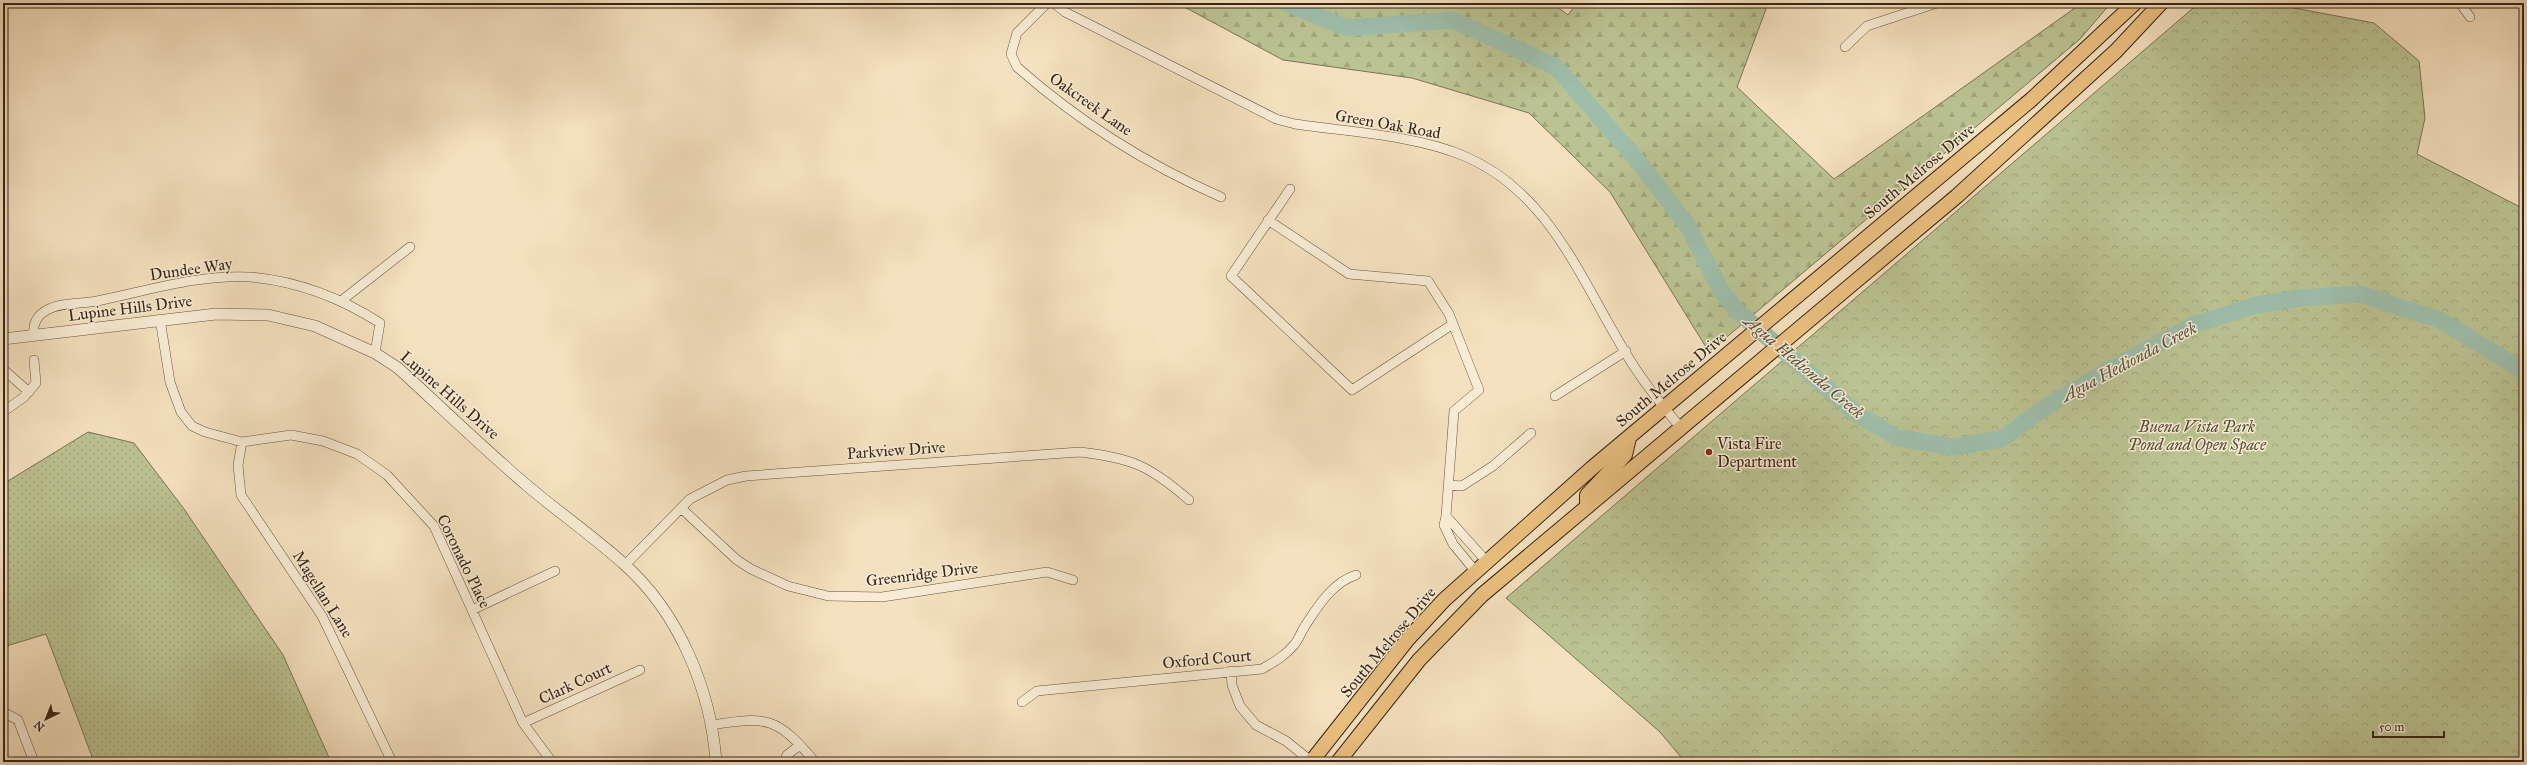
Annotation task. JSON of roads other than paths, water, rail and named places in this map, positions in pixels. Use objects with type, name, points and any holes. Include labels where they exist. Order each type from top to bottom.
[{"type":"main road","name":"South Melrose Drive","points":[[1312,762],[1408,640],[1444,600],[1704,373],[1803,292],[2032,99],[2135,3]]},
{"type":"main road","points":[[1338,762],[1419,660],[1450,625],[1482,595],[1963,190],[2116,51],[2161,3]]},
{"type":"main road","points":[[1587,507],[1587,495],[1590,489],[1625,455],[1629,438]]},
{"type":"street","name":"Oakcreek Lane","points":[[1047,3],[1017,33],[1011,54],[1017,67],[1092,126],[1145,160],[1221,197]]},
{"type":"street","name":"Green Oak Road","points":[[1054,3],[1065,12],[1276,119],[1295,124],[1432,144],[1481,164],[1508,182],[1540,211],[1561,240],[1634,367],[1664,408],[1681,428]]},
{"type":"street","points":[[1845,47],[1867,26],[1936,3]]},
{"type":"street","points":[[2460,3],[2470,17]]},
{"type":"street","points":[[1290,189],[1231,276],[1352,390],[1453,324]]},
{"type":"street","points":[[1268,220],[1349,274],[1428,281],[1453,324],[1479,390],[1454,411],[1449,485],[1444,525],[1447,534],[1476,572]]},
{"type":"street","points":[[341,301],[410,247]]},
{"type":"street","name":"Dundee Way","points":[[34,335],[33,328],[38,318],[51,308],[222,278],[250,278],[300,285],[341,301],[380,323],[375,353]]},
{"type":"street","name":"Lupine Hills Drive","points":[[3,338],[160,319],[216,314],[268,315],[315,326],[375,353],[398,368],[530,488],[625,565],[649,591],[678,632],[702,691],[711,725],[716,762]]},
{"type":"street","name":"Coronado Place","points":[[160,319],[170,382],[181,412],[192,426],[242,442],[291,435],[323,440],[357,454],[387,475],[434,526],[523,723],[552,762]]},
{"type":"street","points":[[1555,396],[1626,351]]},
{"type":"street","points":[[3,412],[29,392],[36,382],[34,360]]},
{"type":"street","points":[[3,369],[29,392]]},
{"type":"street","points":[[1449,485],[1462,486],[1493,466],[1530,433]]},
{"type":"street","name":"Magellan Lane","points":[[242,442],[238,465],[241,495],[322,616],[392,762]]},
{"type":"street","name":"Parkview Drive","points":[[625,565],[690,499],[708,487],[727,480],[746,476],[1080,452],[1112,456],[1139,465],[1163,477],[1189,500]]},
{"type":"street","name":"Greenridge Drive","points":[[681,508],[737,560],[751,569],[788,586],[828,596],[882,597],[1047,572],[1074,580]]},
{"type":"street","points":[[1446,516],[1487,562]]},
{"type":"street","points":[[472,610],[555,571]]},
{"type":"street","name":"Oxford Court","points":[[1022,702],[1037,691],[1262,669],[1284,656],[1296,643],[1304,627],[1333,589],[1344,579],[1356,575]]},
{"type":"street","name":"Clark Court","points":[[523,723],[640,670]]},
{"type":"street","points":[[1231,671],[1232,685],[1240,706],[1252,721],[1256,725],[1286,741],[1312,762]]},
{"type":"street","points":[[3,712],[18,720],[34,762]]},
{"type":"street","points":[[711,725],[751,719],[774,723],[800,745],[815,762]]},
{"type":"street","points":[[784,762],[787,755],[800,745]]},
{"type":"waterway","name":"Agua Hedionda Creek","points":[[1286,3],[1347,28],[1453,20],[1556,67],[1642,166],[1689,228],[1720,289],[1736,310],[1857,414],[1898,438],[1953,447],[2002,439],[2047,406],[2125,361],[2196,324],[2256,305],[2299,298],[2360,294],[2440,320],[2524,371]]},
{"type":"place","name":"Vista Fire Department","points":[[1709,452]]},
{"type":"park label","name":"Buena Vista Park Pond and Open Space","points":[[2197,435]]}]
